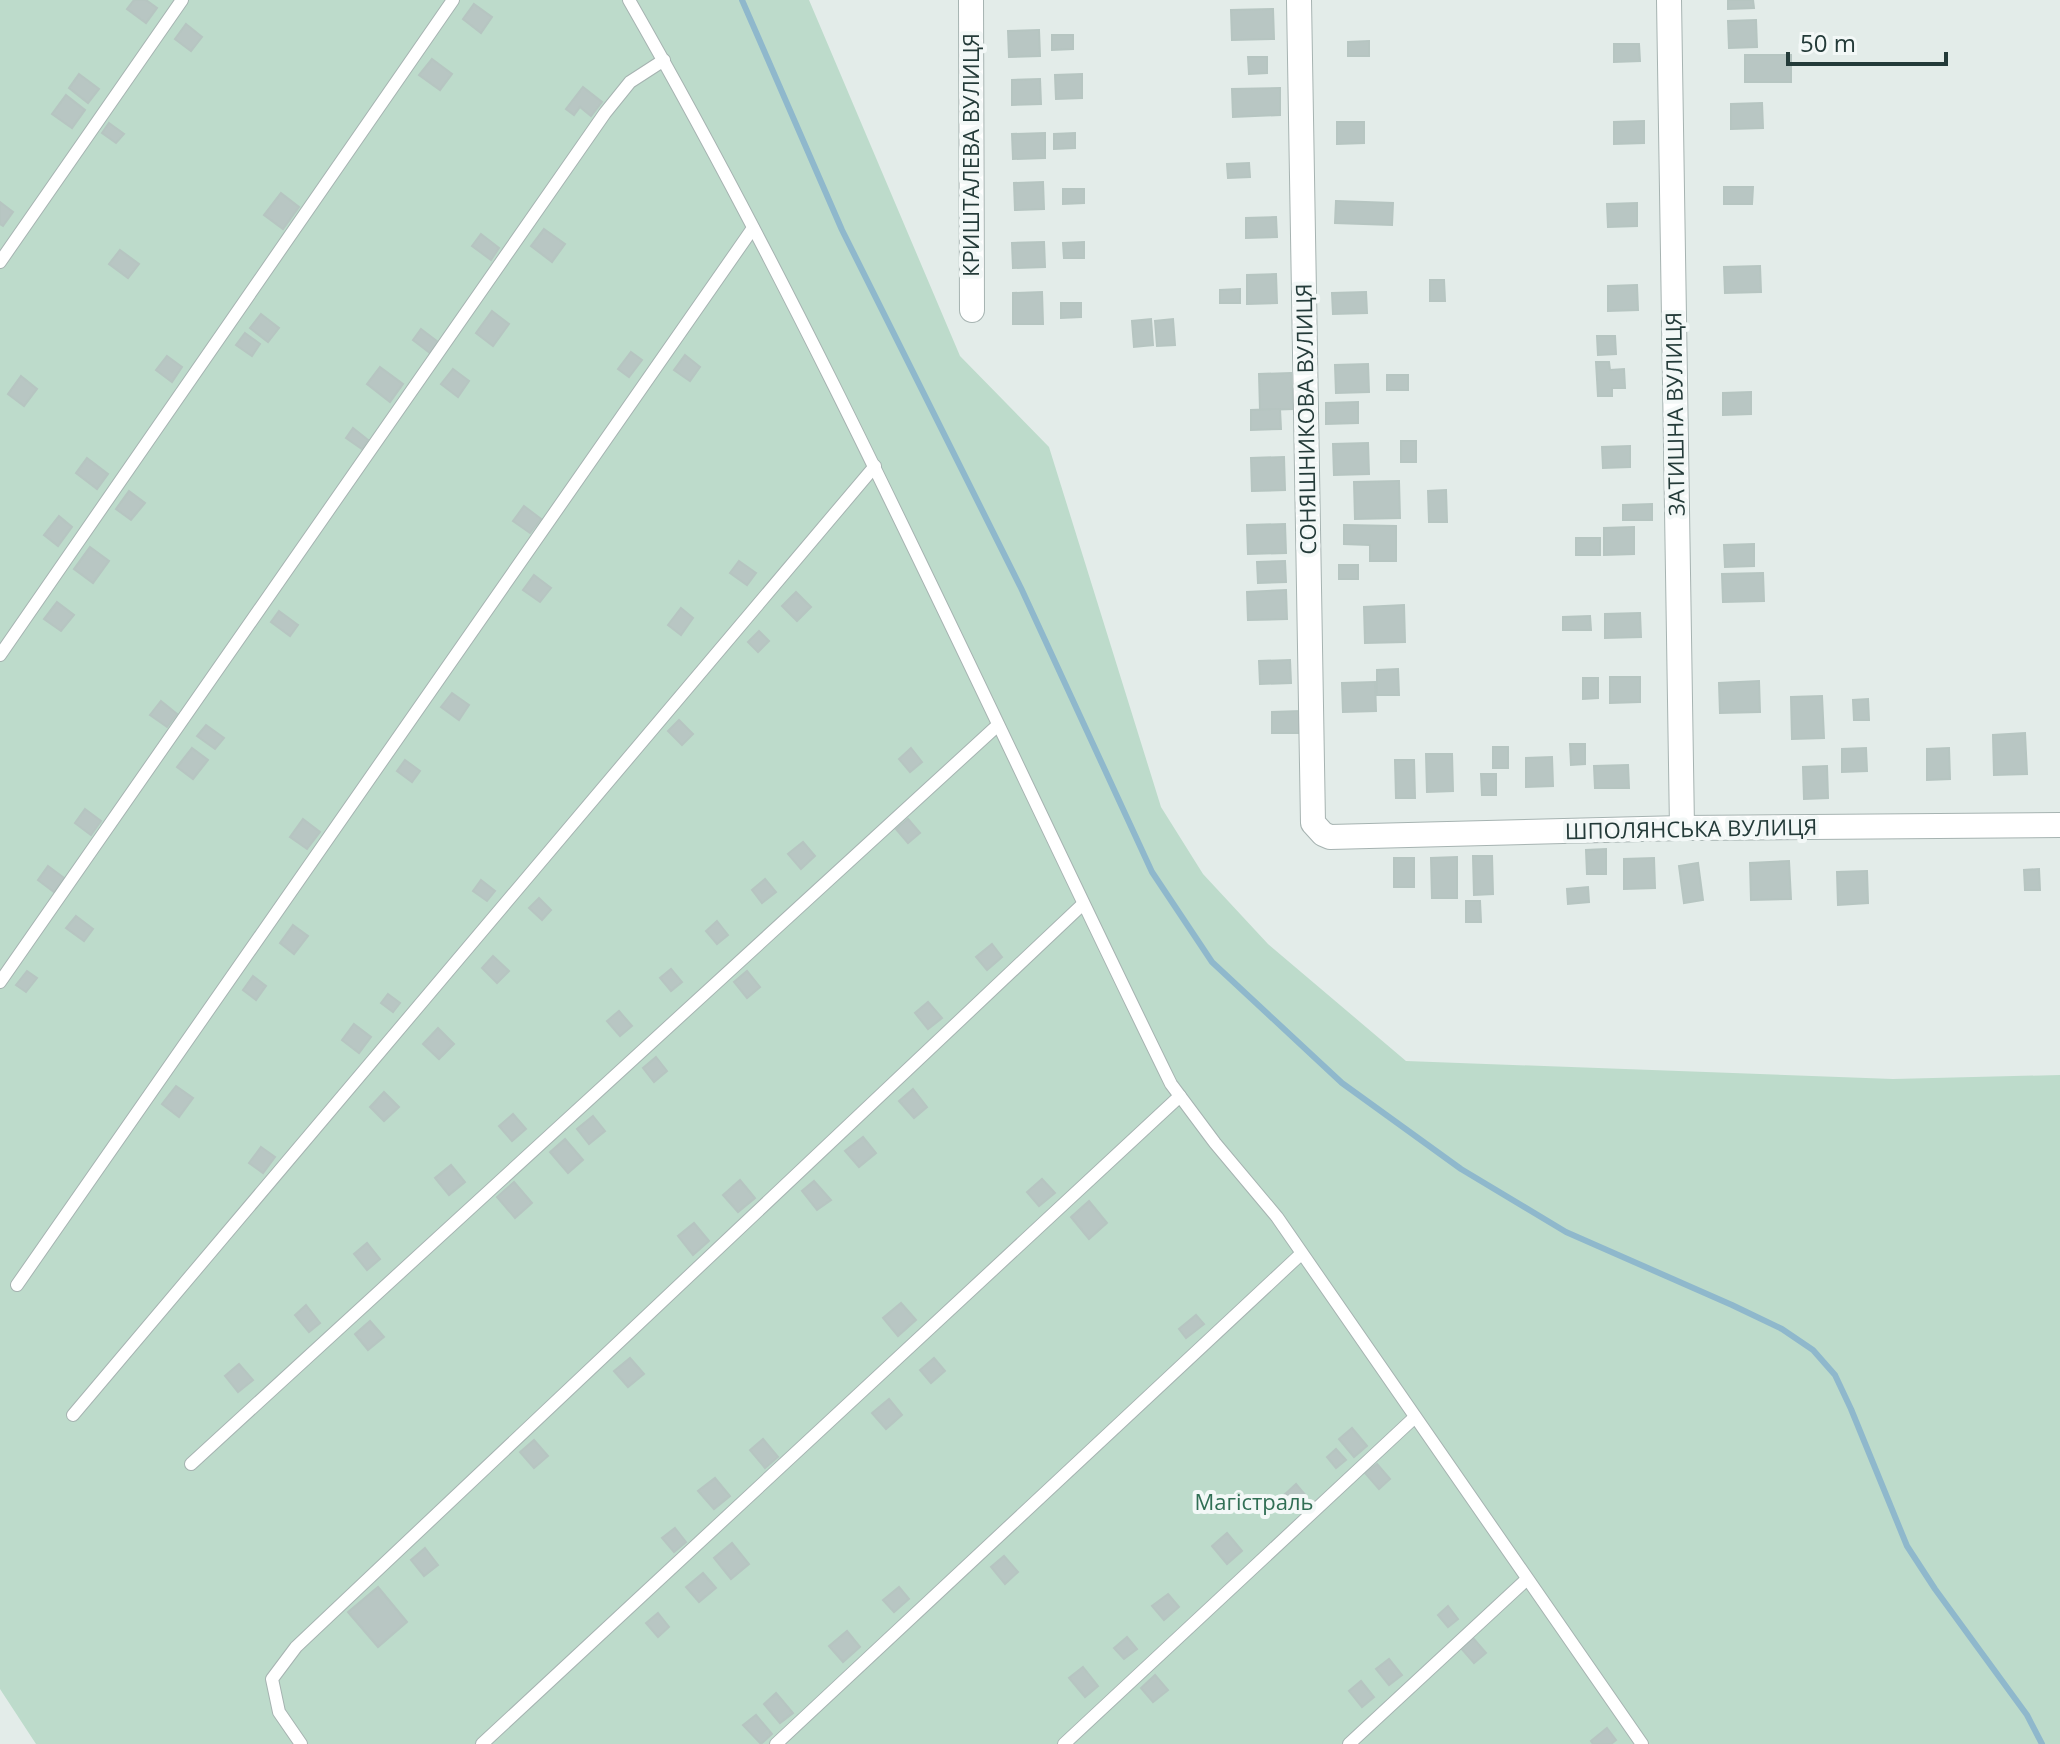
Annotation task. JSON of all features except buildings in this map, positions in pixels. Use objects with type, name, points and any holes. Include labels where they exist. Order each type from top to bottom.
[{"type":"street","name":"КРИШТАЛЕВА ВУЛИЦЯ","points":[[971,0],[972,310]]},
{"type":"street","name":"СОНЯШНИКОВА ВУЛИЦЯ","points":[[1299,0],[1313,823],[1323,834]]},
{"type":"street","name":"ЗАТИШНА ВУЛИЦЯ","points":[[1669,0],[1682,828]]},
{"type":"street","name":"ШПОЛЯНСЬКА ВУЛИЦЯ","points":[[1323,834],[1330,837],[1682,828],[2060,825]]},
{"type":"lane","points":[[0,262],[182,0]]},
{"type":"lane","points":[[0,655],[453,0]]},
{"type":"lane","points":[[629,0],[753,228],[875,466],[1171,1084],[1277,1217],[1640,1743]]},
{"type":"lane","points":[[0,982],[605,113],[630,82],[664,60]]},
{"type":"lane","points":[[17,1285],[753,228]]},
{"type":"lane","points":[[73,1415],[875,466]]},
{"type":"lane","points":[[191,1464],[998,725]]},
{"type":"lane","points":[[301,1744],[279,1712],[272,1679],[296,1647],[1083,904]]},
{"type":"lane","points":[[482,1744],[1180,1096]]},
{"type":"lane","points":[[776,1744],[1301,1254]]},
{"type":"lane","points":[[1064,1744],[1415,1417]]},
{"type":"lane","points":[[1349,1744],[1526,1580]]},
{"type":"green space","name":"Магістраль","points":[[0,0],[809,0],[960,356],[1049,447],[1161,807],[1203,874],[1268,944],[1406,1061],[1893,1079],[2060,1075],[2060,1744],[36,1744],[0,1689]]},
{"type":"waterway","points":[[742,0],[842,230],[1021,588],[1152,872],[1212,962],[1342,1083],[1461,1169],[1566,1232],[1732,1305],[1782,1329],[1813,1350],[1835,1375],[1907,1546],[2027,1715],[2042,1744]]}]
